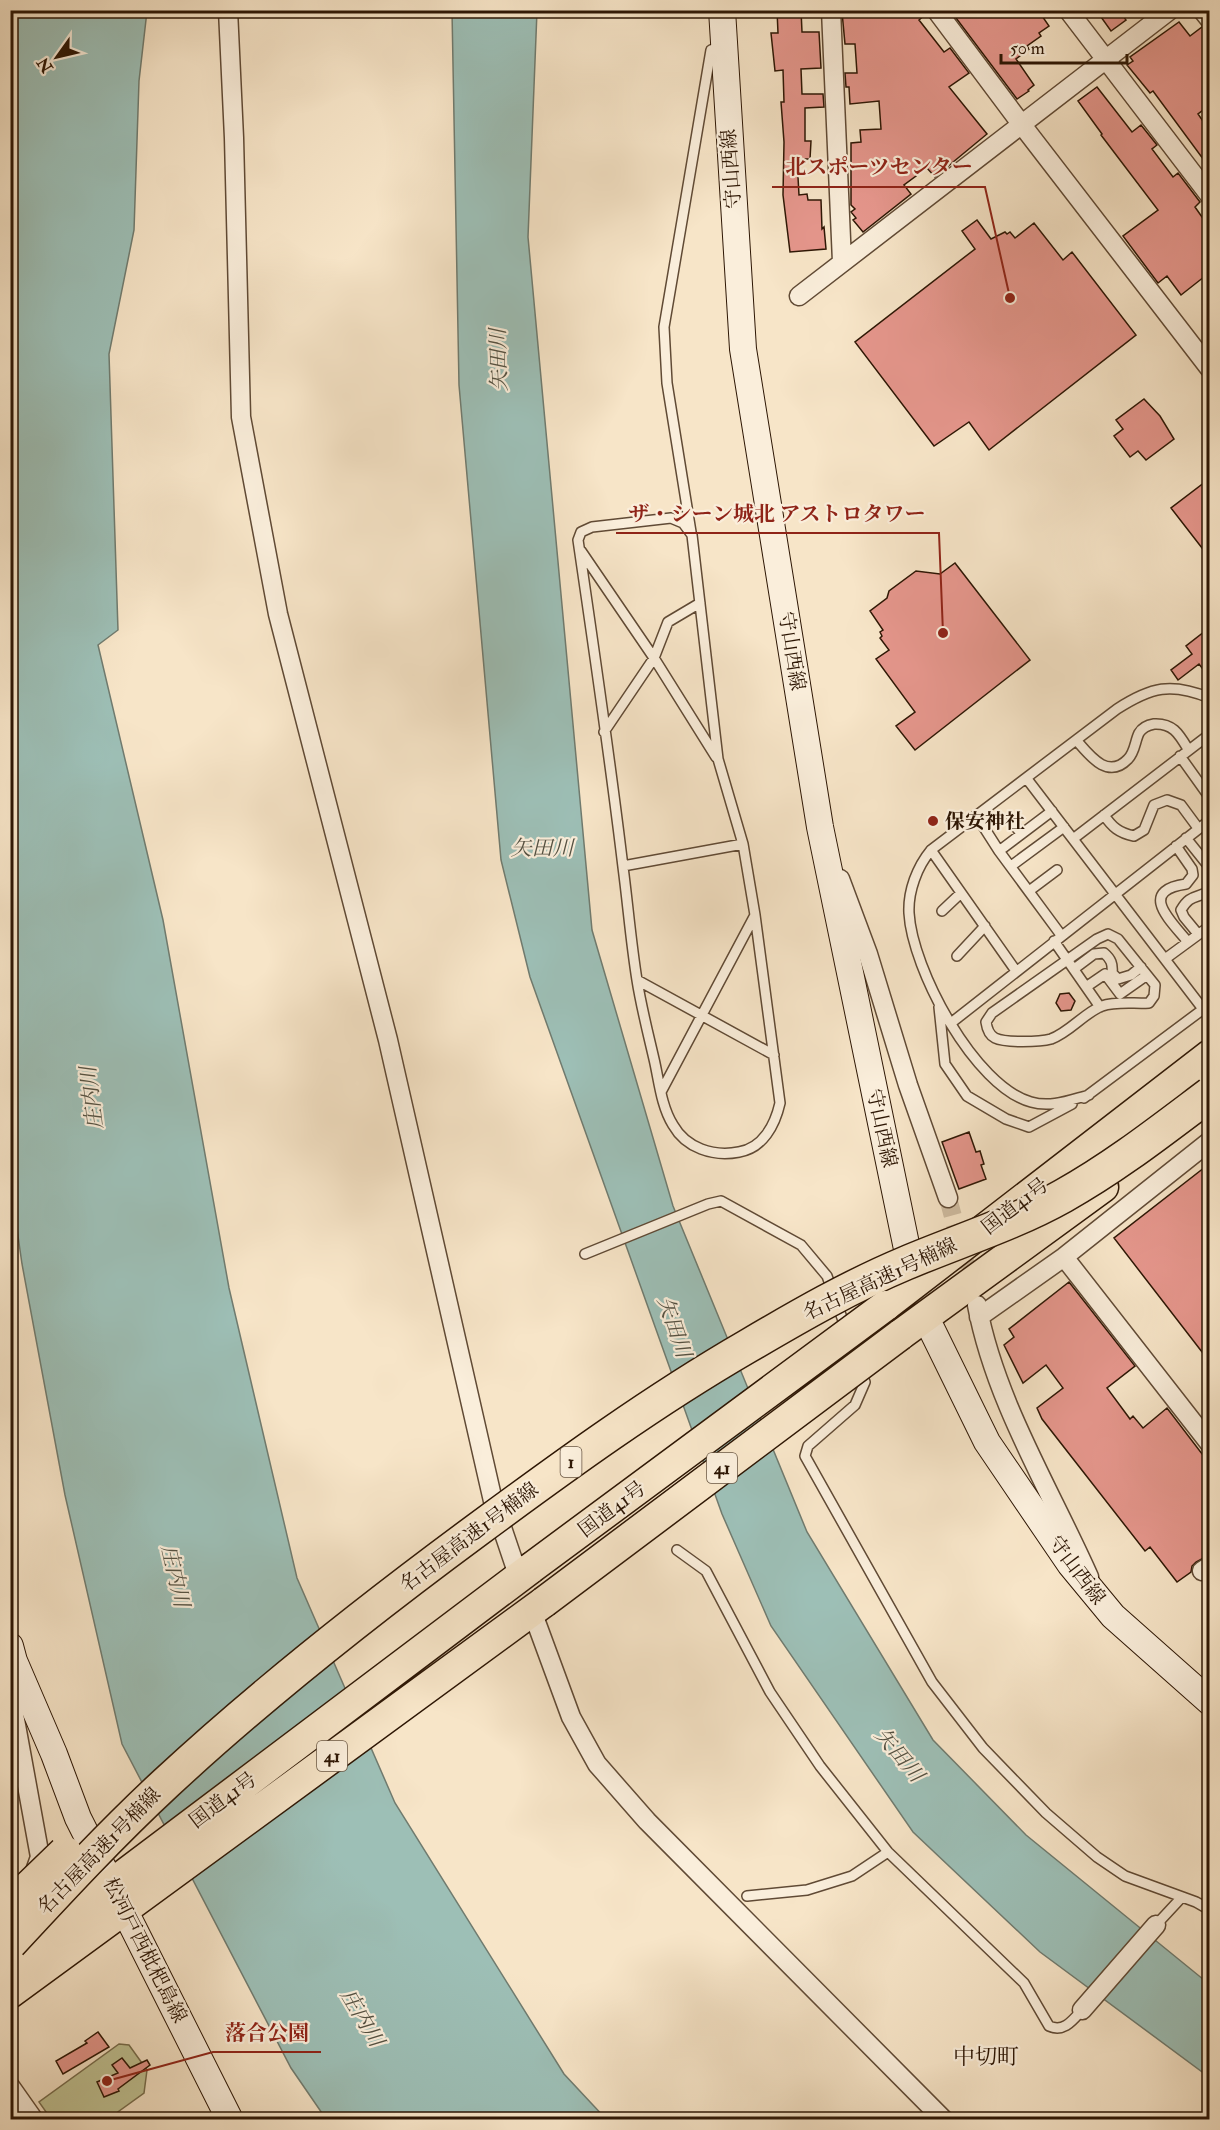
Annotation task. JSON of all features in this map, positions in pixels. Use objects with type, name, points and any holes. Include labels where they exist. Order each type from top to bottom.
[{"type":"highway","name":"国道41号","points":[[10,1993],[128,1888],[518,1578],[885,1306],[1209,1055]]},
{"type":"highway","name":"名古屋高速1号楠線","points":[[10,1906],[153,1768],[220,1707],[421,1546],[521,1473],[677,1370],[808,1298],[900,1255],[1008,1212],[1057,1189],[1105,1160],[1209,1084]]},
{"type":"highway","name":"名古屋高速1号楠線","points":[[10,1943],[85,1861],[232,1724],[332,1641],[534,1488],[632,1419],[746,1347],[813,1309],[903,1264],[1012,1221],[1061,1198],[1110,1168],[1209,1094]]},
{"type":"highway","name":"国道41号","points":[[10,1957],[128,1888],[532,1611],[900,1335],[1209,1109]]},
{"type":"main road","name":"守山西線","points":[[722,10],[743,349],[820,827],[914,1284]]},
{"type":"main road","name":"守山西線","points":[[924,1318],[987,1442],[1070,1564],[1113,1616],[1209,1702]]},
{"type":"main road","name":"松河戸西枇杷島線","points":[[11,1661],[54,1754],[78,1818],[128,1888],[230,2120]]},
{"type":"street","points":[[228,10],[243,429],[278,614],[388,1040],[494,1501],[518,1578]]},
{"type":"street","points":[[831,10],[842,262]]},
{"type":"street","points":[[936,10],[1209,369]]},
{"type":"street","points":[[1068,10],[1209,196]]},
{"type":"street","points":[[799,296],[1170,10]]},
{"type":"street","points":[[1202,10],[1209,20]]},
{"type":"street","points":[[820,827],[868,954],[908,1085],[948,1197]]},
{"type":"street","points":[[1100,1600],[1002,1390],[978,1311],[1064,1257],[1209,1141]]},
{"type":"street","points":[[1064,1257],[1209,1444]]},
{"type":"street","points":[[532,1611],[571,1717],[597,1764],[647,1821],[944,2120]]},
{"type":"street","points":[[10,1692],[40,1857],[35,1871],[42,1904],[10,1929]]},
{"type":"street","points":[[1082,2010],[1156,1925]]},
{"type":"street","points":[[10,2086],[34,2120]]},
{"type":"lane","points":[[692,535],[683,523],[671,518],[592,526],[581,532],[578,540],[637,980],[661,1092],[672,1124],[682,1136],[704,1151],[717,1154],[746,1151],[767,1135],[776,1120],[780,1103],[755,915],[743,844],[718,759],[692,535],[668,383],[664,327],[711,50],[723,46]]},
{"type":"lane","points":[[579,547],[654,658],[718,759]]},
{"type":"lane","points":[[604,732],[654,658],[669,622],[700,603]]},
{"type":"lane","points":[[1089,1095],[1053,1105],[1031,1102],[1010,1092],[989,1075],[939,1005],[924,972],[909,913],[915,875],[921,862],[931,850],[1028,779],[1117,709],[1139,695],[1156,689],[1178,688],[1209,698]]},
{"type":"lane","points":[[1077,741],[1092,759],[1103,767],[1117,767],[1129,758],[1140,731],[1149,724],[1165,723],[1177,731],[1188,749]]},
{"type":"lane","points":[[1073,839],[1209,734]]},
{"type":"lane","points":[[1180,756],[1209,798]]},
{"type":"lane","points":[[939,1005],[945,1064],[967,1096],[1006,1119],[1029,1127],[1089,1095],[1206,1007],[1165,959],[1028,779]]},
{"type":"lane","points":[[1104,815],[1112,827],[1123,834],[1134,836],[1144,830],[1154,805],[1167,800],[1180,805],[1198,828]]},
{"type":"lane","points":[[999,850],[1052,811]]},
{"type":"lane","points":[[976,815],[1029,891],[1058,938],[1067,960],[1100,1007]]},
{"type":"lane","points":[[951,1023],[1209,820]]},
{"type":"lane","points":[[1012,821],[1021,834]]},
{"type":"lane","points":[[1011,866],[1064,827]]},
{"type":"lane","points":[[1186,838],[1209,868]]},
{"type":"lane","points":[[623,866],[743,844]]},
{"type":"lane","points":[[1176,846],[1192,868],[1193,875],[1186,884],[1174,886],[1164,892],[1160,898],[1160,907],[1188,942]]},
{"type":"lane","points":[[931,850],[1016,970]]},
{"type":"lane","points":[[1029,891],[1057,870]]},
{"type":"lane","points":[[1198,934],[1181,910],[1186,901],[1209,891]]},
{"type":"lane","points":[[942,911],[961,893]]},
{"type":"lane","points":[[661,1092],[755,915]]},
{"type":"lane","points":[[957,956],[985,926]]},
{"type":"lane","points":[[1165,959],[1209,926]]},
{"type":"lane","points":[[1108,934],[1118,939],[1144,971],[1155,985],[1154,996],[1149,1003],[1109,1004],[1100,1007],[1050,1039],[1011,1041],[994,1038],[988,1031],[986,1022],[992,1014],[1097,939],[1108,934]]},
{"type":"lane","points":[[1074,969],[1094,954],[1104,953],[1110,958],[1113,966],[1112,974],[1118,979],[1144,971]]},
{"type":"lane","points":[[1086,987],[1105,974],[1120,994],[1144,971]]},
{"type":"lane","points":[[637,980],[774,1055]]},
{"type":"lane","points":[[585,1254],[708,1204],[721,1201],[801,1245],[827,1276],[850,1340]]},
{"type":"lane","points":[[857,1361],[865,1382],[855,1405],[808,1446],[805,1455],[932,1682],[983,1748],[1046,1814],[1097,1857],[1125,1876],[1196,1902],[1209,1910]]},
{"type":"lane","points":[[677,1550],[706,1571],[770,1692],[820,1766],[888,1852],[931,1896],[1024,1983],[1049,2026],[1062,2028],[1082,2010]]},
{"type":"lane","points":[[747,1896],[807,1890],[852,1876],[888,1852]]},
{"type":"lane","points":[[1156,1925],[1182,1898]]},
{"type":"green space","points":[[119,2044],[129,2045],[147,2070],[144,2093],[108,2119],[51,2119],[39,2102]]},
{"type":"water","name":"庄内川","points":[[10,11],[147,11],[139,81],[134,230],[109,354],[118,630],[98,645],[163,920],[229,1288],[297,1578],[395,1803],[564,2074],[606,2119],[326,2119],[291,2068],[122,1744],[65,1495],[22,1264],[10,1180]]},
{"type":"water","name":"矢田川","points":[[452,11],[537,11],[528,237],[592,930],[673,1206],[807,1532],[933,1740],[1026,1835],[1209,1984],[1209,2077],[1040,1952],[913,1832],[771,1626],[722,1514],[530,977],[501,860],[459,385]]},
{"type":"building","points":[[777,10],[801,10],[802,32],[819,32],[821,68],[801,69],[802,94],[823,94],[824,107],[805,108],[805,141],[811,141],[810,159],[797,159],[799,195],[807,194],[808,200],[821,200],[822,229],[824,227],[826,249],[790,252],[783,195],[784,142],[781,102],[784,102],[783,70],[775,71],[771,33],[778,33]]},
{"type":"building","points":[[844,10],[925,10],[926,14],[919,20],[944,52],[950,48],[969,73],[949,87],[987,134],[935,177],[927,168],[904,185],[911,194],[863,232],[853,220],[856,218],[851,212],[855,209],[851,205],[851,143],[861,142],[860,130],[881,129],[879,101],[850,104],[845,73],[857,73],[855,44],[845,44],[842,12]]},
{"type":"building","points":[[950,10],[1038,10],[1049,26],[1039,33],[1041,36],[1027,46],[1029,49],[1016,59],[1034,85],[1029,91],[1017,99]]},
{"type":"building","points":[[1096,10],[1119,10],[1126,20],[1111,31]]},
{"type":"building","points":[[1179,22],[1190,36],[1202,27],[1209,33],[1209,97],[1203,102],[1207,107],[1198,114],[1209,130],[1209,167],[1153,91],[1150,93],[1127,65],[1133,61],[1130,57]]},
{"type":"building","points":[[1097,87],[1132,132],[1141,125],[1157,145],[1152,149],[1173,177],[1178,173],[1200,202],[1195,207],[1209,227],[1209,273],[1181,295],[1167,276],[1158,283],[1123,236],[1158,210],[1078,101]]},
{"type":"building","points":[[977,220],[991,239],[1005,232],[1007,234],[1010,232],[1015,238],[1034,223],[1063,260],[1072,252],[1136,335],[989,450],[969,422],[934,446],[855,342],[975,249],[962,231]]},
{"type":"building","points":[[1144,399],[1160,416],[1174,439],[1146,460],[1138,451],[1130,457],[1114,436],[1123,429],[1116,420]]},
{"type":"building","points":[[1209,479],[1209,557],[1171,508]]},
{"type":"building","points":[[955,563],[1030,660],[915,750],[896,726],[915,712],[876,659],[889,650],[880,638],[882,636],[880,632],[883,630],[870,611],[887,598],[889,591],[916,571],[940,574]]},
{"type":"building","points":[[1209,628],[1209,677],[1199,664],[1178,680],[1171,670],[1192,654],[1186,646]]},
{"type":"building","points":[[1069,993],[1075,1001],[1071,1010],[1061,1011],[1056,1003],[1060,994]]},
{"type":"building","points":[[969,1132],[976,1152],[980,1151],[984,1164],[981,1165],[986,1179],[959,1189],[942,1142]]},
{"type":"building","points":[[1209,1164],[1209,1361],[1114,1238]]},
{"type":"building","points":[[1069,1282],[1135,1366],[1107,1388],[1130,1419],[1133,1416],[1143,1428],[1167,1408],[1209,1463],[1209,1555],[1196,1562],[1191,1572],[1177,1582],[1150,1547],[1145,1551],[1042,1419],[1037,1408],[1063,1388],[1046,1365],[1023,1383],[1004,1345],[1014,1337],[1009,1329]]},
{"type":"building","points":[[98,2032],[109,2047],[63,2074],[56,2061],[87,2043],[85,2041]]},
{"type":"building","points":[[122,2058],[130,2068],[147,2060],[150,2065],[118,2089],[119,2091],[104,2097],[97,2082],[118,2073],[112,2065]]},
{"type":"tunnel","points":[[948,1198],[973,1291]]},
{"type":"place","name":"北スポーツセンター","points":[[1010,298]]},
{"type":"place","name":"ザ・シーン城北 アストロタワー","points":[[943,633]]},
{"type":"place","name":"保安神社","points":[[933,821]]},
{"type":"place","name":"落合公園","points":[[107,2081]]},
{"type":"district","name":"中切町","points":[[986,2057]]}]
